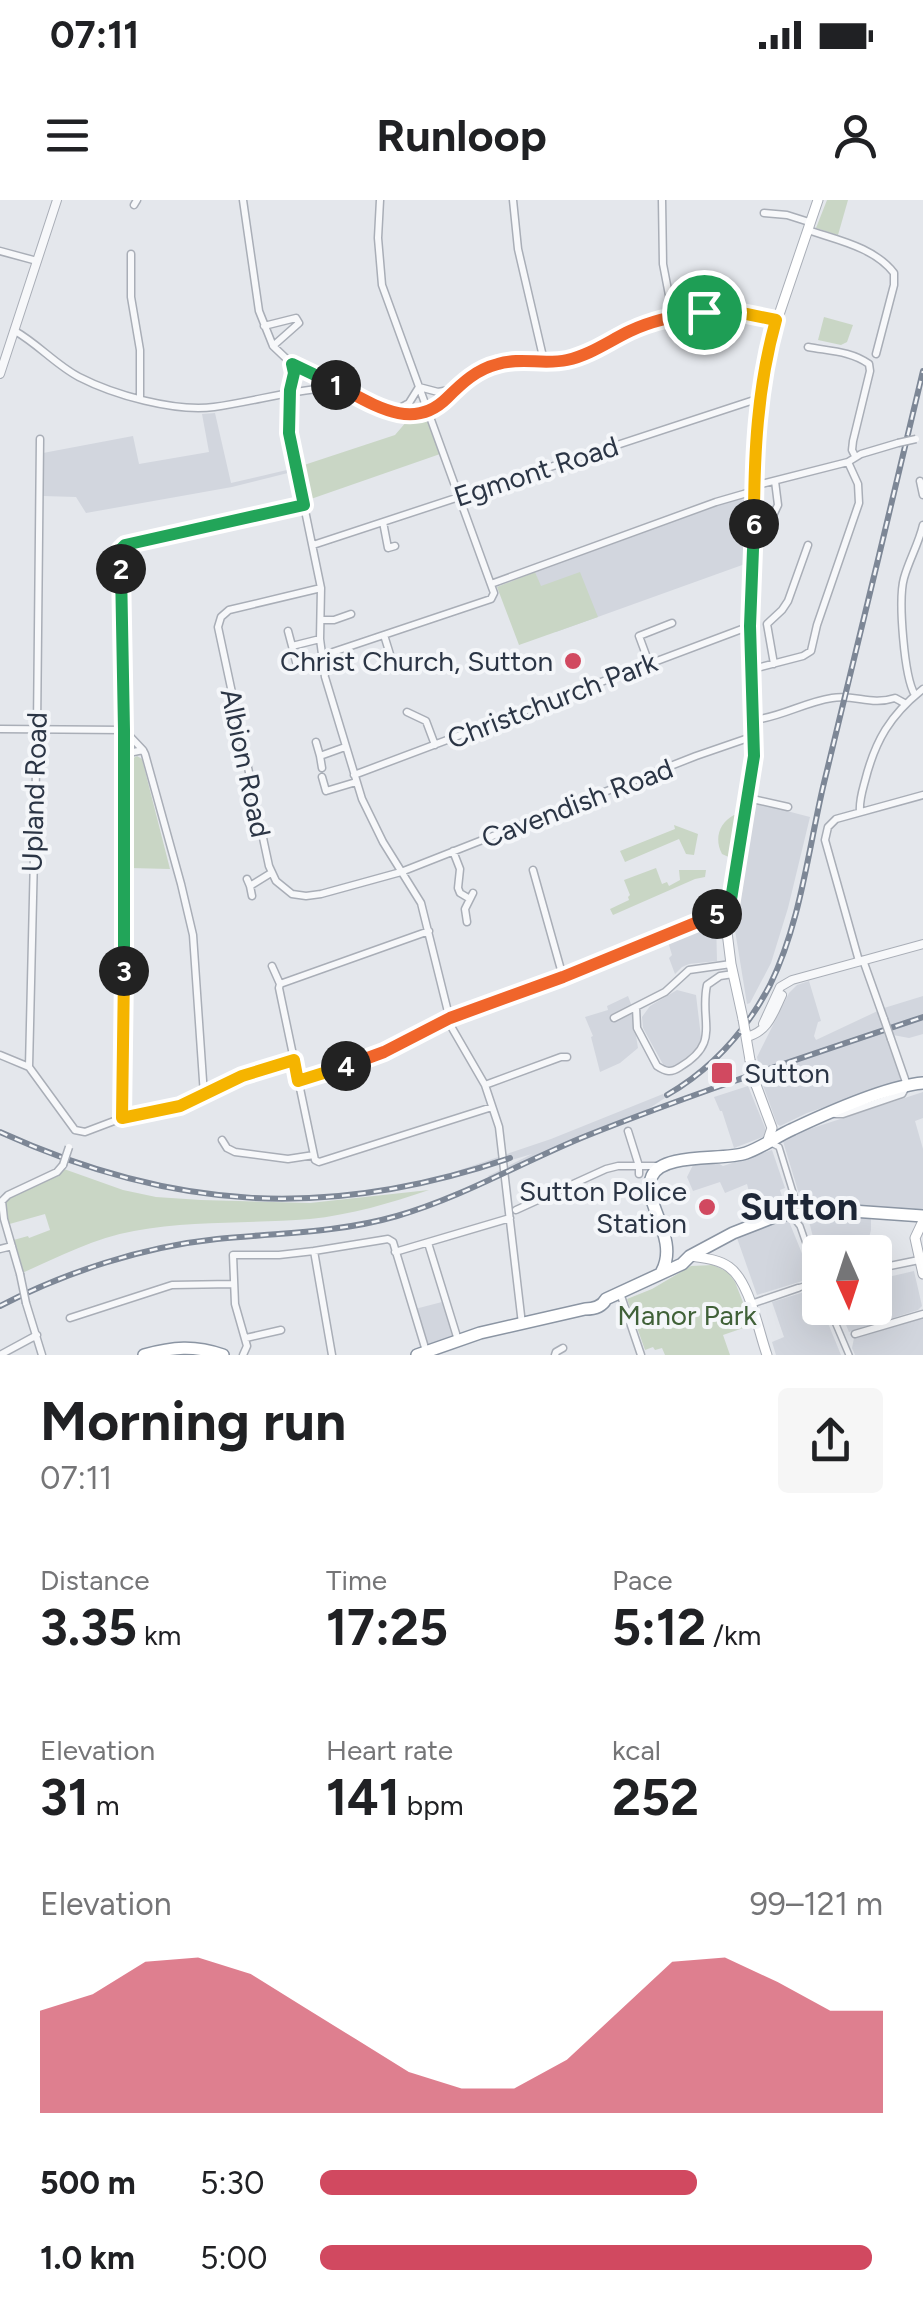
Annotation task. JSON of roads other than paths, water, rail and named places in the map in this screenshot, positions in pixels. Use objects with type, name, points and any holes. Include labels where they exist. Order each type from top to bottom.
[{"type":"highway","points":[[662,1272],[668,1250],[650,1186],[660,1166],[740,1155],[827,1115],[913,1087]]},
{"type":"highway","points":[[421,1353],[458,1340],[598,1307],[606,1299],[686,1262],[690,1256],[754,1224],[794,1213],[852,1210],[923,1219]]},
{"type":"highway","points":[[668,1250],[690,1256]]},
{"type":"highway","points":[[144,1355],[179,1347],[223,1355]]},
{"type":"main road","points":[[768,1143],[772,1128],[756,1085],[732,969],[729,912],[754,736],[750,626],[754,448],[760,398],[776,320],[818,200]]},
{"type":"main road","points":[[772,1128],[789,1130]]},
{"type":"main road","points":[[923,1219],[915,1238],[923,1274]]},
{"type":"main road","points":[[690,1256],[717,1261],[731,1268],[741,1280],[767,1355]]},
{"type":"street","points":[[0,374],[57,200]]},
{"type":"street","points":[[243,200],[257,298],[273,346],[292,364],[391,413],[428,412],[477,372],[498,364],[565,360],[672,316],[737,312],[776,320]]},
{"type":"street","points":[[321,656],[490,599],[494,593],[382,285],[380,200]]},
{"type":"street","points":[[513,200],[518,249],[544,362]]},
{"type":"street","points":[[662,200],[663,264],[672,316]]},
{"type":"street","points":[[764,213],[787,215],[879,259],[894,273],[876,354]]},
{"type":"street","points":[[0,251],[38,262]]},
{"type":"street","points":[[131,254],[140,398]]},
{"type":"street","points":[[264,326],[296,318],[299,323],[273,346]]},
{"type":"street","points":[[15,332],[30,339],[75,375],[104,388],[171,406],[214,406],[312,388],[339,387]]},
{"type":"street","points":[[808,347],[841,352],[870,364],[853,441],[852,450],[858,455]]},
{"type":"street","points":[[292,364],[289,433],[322,588],[321,656],[355,778],[374,826],[421,903],[450,1018],[492,1107],[502,1146],[522,1324]]},
{"type":"street","points":[[419,387],[438,392],[456,388]]},
{"type":"street","points":[[391,413],[409,404],[419,387]]},
{"type":"street","name":"Egmont Road","points":[[313,545],[760,398]]},
{"type":"street","points":[[491,584],[754,488],[919,438]]},
{"type":"street","name":"Upland Road","points":[[28,1067],[40,439]]},
{"type":"street","points":[[753,670],[811,651],[860,503],[858,484],[848,462]]},
{"type":"street","points":[[920,480],[923,495]]},
{"type":"street","points":[[771,527],[768,524],[778,505],[775,481]]},
{"type":"street","points":[[122,1118],[124,730],[120,550],[125,545],[304,505]]},
{"type":"street","points":[[382,522],[391,550]]},
{"type":"street","points":[[915,695],[907,666],[902,592],[923,525]]},
{"type":"street","points":[[774,664],[767,624],[786,604],[808,545]]},
{"type":"street","name":"Albion Road","points":[[322,588],[230,610],[221,617],[218,627],[271,874],[282,888],[306,896],[400,872]]},
{"type":"street","points":[[321,620],[351,614]]},
{"type":"street","points":[[649,663],[636,633],[672,623]]},
{"type":"street","name":"Christchurch Park","points":[[320,756],[327,794],[355,778],[435,745],[750,626]]},
{"type":"street","points":[[288,631],[296,662]]},
{"type":"street","points":[[384,635],[394,664]]},
{"type":"street","points":[[292,646],[320,640]]},
{"type":"street","points":[[384,667],[405,660]]},
{"type":"street","points":[[860,812],[876,743],[923,689]]},
{"type":"street","points":[[754,720],[840,697],[879,703],[894,698],[906,704]]},
{"type":"street","points":[[407,712],[426,721],[435,745]]},
{"type":"street","points":[[0,729],[124,730],[143,750],[193,935],[204,1094]]},
{"type":"street","name":"Cavendish Road","points":[[400,872],[754,736]]},
{"type":"street","points":[[316,742],[320,756],[346,748]]},
{"type":"street","points":[[124,754],[143,750]]},
{"type":"street","points":[[913,1087],[861,960],[825,838],[834,820],[923,795]]},
{"type":"street","points":[[748,798],[788,807]]},
{"type":"street","points":[[453,852],[460,869],[460,893],[472,896],[465,908],[467,922]]},
{"type":"street","points":[[532,870],[563,977]]},
{"type":"street","points":[[252,896],[249,882],[271,874]]},
{"type":"street","points":[[298,1081],[384,1052],[450,1018],[729,912]]},
{"type":"street","points":[[280,984],[430,931]]},
{"type":"street","points":[[745,1034],[757,1034],[767,1026],[785,986],[792,980],[923,944]]},
{"type":"street","points":[[272,966],[280,984],[316,1158]]},
{"type":"street","points":[[614,1018],[665,992],[691,968],[732,969]]},
{"type":"street","points":[[636,1007],[636,1028],[658,1066],[672,1071],[705,1045],[707,985],[732,969]]},
{"type":"street","points":[[0,1055],[28,1067],[75,1130],[86,1132],[122,1118],[180,1106],[242,1076],[294,1060]]},
{"type":"street","points":[[485,1086],[566,1057]]},
{"type":"street","points":[[222,1140],[235,1152],[288,1159],[316,1158],[492,1107]]},
{"type":"street","points":[[42,1355],[1,1200],[57,1172],[75,1130]]},
{"type":"street","points":[[628,1131],[636,1169],[650,1186]]},
{"type":"street","points":[[768,1143],[779,1148],[803,1235]]},
{"type":"street","points":[[516,1210],[606,1169],[660,1166]]},
{"type":"street","points":[[395,1252],[510,1218]]},
{"type":"street","points":[[244,1355],[247,1346],[235,1304],[233,1255],[314,1252],[388,1239],[393,1242],[421,1353]]},
{"type":"street","points":[[428,1243],[458,1340]]},
{"type":"street","points":[[0,1249],[12,1246]]},
{"type":"street","points":[[314,1252],[332,1355]]},
{"type":"street","points":[[892,1266],[920,1260]]},
{"type":"street","points":[[70,1318],[172,1286],[234,1284]]},
{"type":"street","points":[[750,1304],[802,1286]]},
{"type":"street","points":[[620,1292],[641,1355]]},
{"type":"street","points":[[840,1338],[923,1314]]},
{"type":"street","points":[[837,1325],[849,1355]]},
{"type":"street","points":[[246,1338],[278,1331],[279,1344]]},
{"type":"street","points":[[0,1354],[37,1335]]},
{"type":"street","points":[[555,1355],[563,1348]]},
{"type":"railway","points":[[667,1095],[713,1061],[739,1033],[770,985],[789,937],[923,371]]},
{"type":"railway","points":[[0,1306],[78,1272],[161,1248],[330,1229],[397,1216],[628,1120],[923,1017]]},
{"type":"railway","points":[[0,1132],[128,1178],[252,1198],[315,1198],[378,1191],[443,1178],[510,1158]]},
{"type":"place","name":"Christ Church, Sutton","points":[[573,661]]},
{"type":"place","name":"Sutton","points":[[722,1073]]},
{"type":"place","name":"Sutton Police Station","points":[[707,1207]]},
{"type":"district","name":"Sutton","points":[[799,1207]]},
{"type":"park label","name":"Manor Park","points":[[687,1315]]}]
